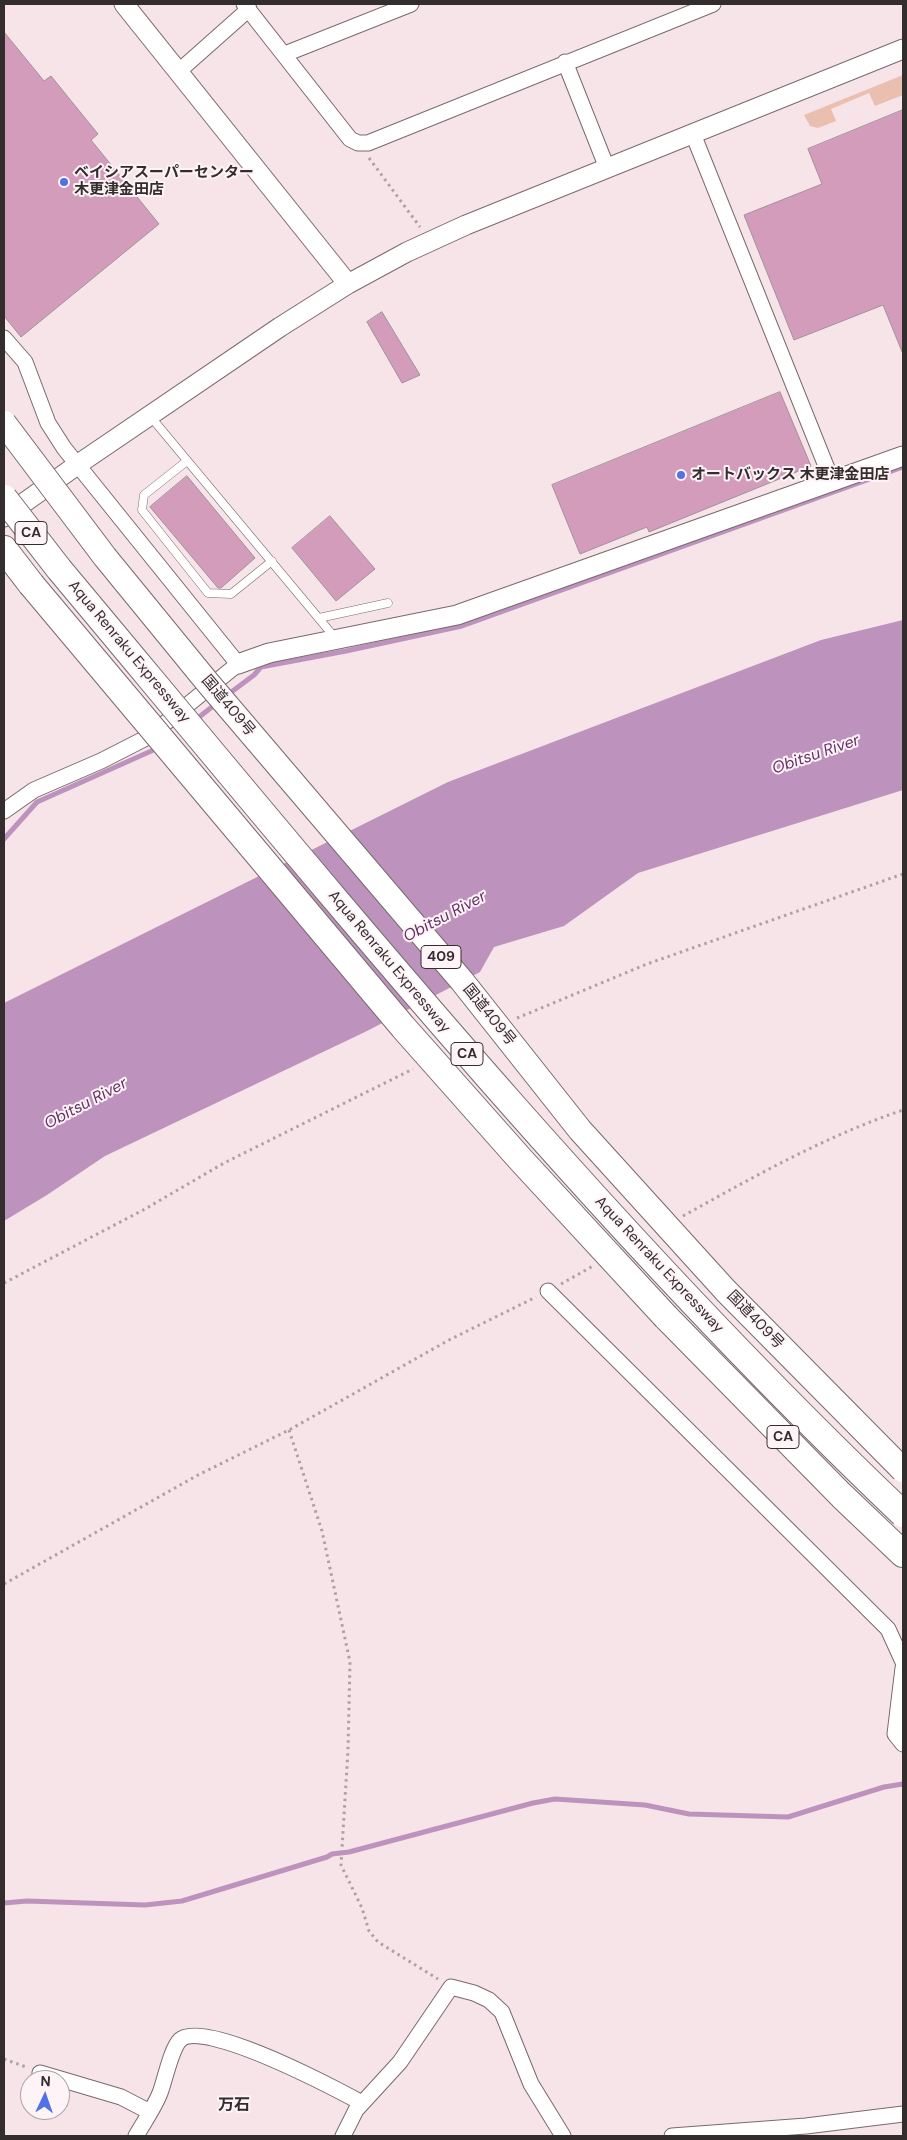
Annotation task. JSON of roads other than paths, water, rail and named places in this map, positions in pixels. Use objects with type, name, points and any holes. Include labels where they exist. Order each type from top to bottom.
[{"type":"highway","name":"国道409号","points":[[4,423],[117,572],[208,683],[462,981],[580,1130],[726,1291],[903,1470]]},
{"type":"highway","points":[[4,478],[29,511],[59,569]]},
{"type":"highway","name":"Aqua Renraku Expressway","points":[[4,498],[59,569],[418,997],[555,1154],[700,1310],[903,1514]]},
{"type":"highway","name":"Aqua Renraku Expressway","points":[[4,549],[31,584],[396,1020],[521,1160],[672,1324],[842,1496],[903,1554]]},
{"type":"highway","points":[[4,558],[31,584]]},
{"type":"street","points":[[124,4],[348,284]]},
{"type":"street","points":[[285,54],[411,4]]},
{"type":"street","points":[[178,72],[246,6],[350,139],[358,144],[368,143],[565,62],[680,10],[713,4]]},
{"type":"street","points":[[4,518],[77,465],[280,327],[348,284],[466,225],[903,49]]},
{"type":"street","points":[[565,62],[608,168]]},
{"type":"street","points":[[693,134],[832,481]]},
{"type":"street","points":[[4,338],[25,362],[48,423],[77,465],[238,664]]},
{"type":"street","points":[[4,811],[34,790],[101,761],[148,737],[238,664],[269,653],[457,615],[903,456]]},
{"type":"street","points":[[548,1291],[888,1629],[903,1662]]},
{"type":"street","points":[[903,1668],[895,1734],[903,1744]]},
{"type":"street","points":[[343,2136],[356,2110],[400,2062],[451,1986],[489,2000],[502,2012],[532,2084],[563,2136]]},
{"type":"street","points":[[136,2136],[160,2094],[170,2059],[179,2040],[186,2036],[219,2039],[266,2056],[333,2087],[362,2103]]},
{"type":"street","points":[[70,2082],[121,2097],[150,2112]]},
{"type":"street","points":[[672,2136],[806,2126],[903,2114]]},
{"type":"lane","points":[[150,416],[337,640]]},
{"type":"lane","points":[[187,461],[144,495],[142,510],[208,593],[231,594],[272,561]]},
{"type":"lane","points":[[319,618],[388,603]]},
{"type":"water","name":"Obitsu River","points":[[903,620],[903,790],[638,873],[564,926],[494,947],[480,972],[367,1031],[105,1156],[4,1221],[4,1003],[448,782],[821,640]]},
{"type":"waterway","points":[[226,696],[254,675],[261,667],[462,626],[903,467]]},
{"type":"waterway","points":[[194,721],[217,703]]},
{"type":"waterway","points":[[4,839],[37,802],[158,748]]},
{"type":"waterway","points":[[4,1903],[27,1901],[145,1905],[182,1901],[332,1854],[349,1852],[533,1803],[555,1799],[645,1805],[689,1814],[788,1817],[884,1787],[903,1784]]},
{"type":"place","name":"ベイシアスーパーセンター 木更津金田店","points":[[64,182]]},
{"type":"place","name":"オートバックス 木更津金田店","points":[[681,475]]},
{"type":"district","name":"万石","points":[[234,2106]]}]
